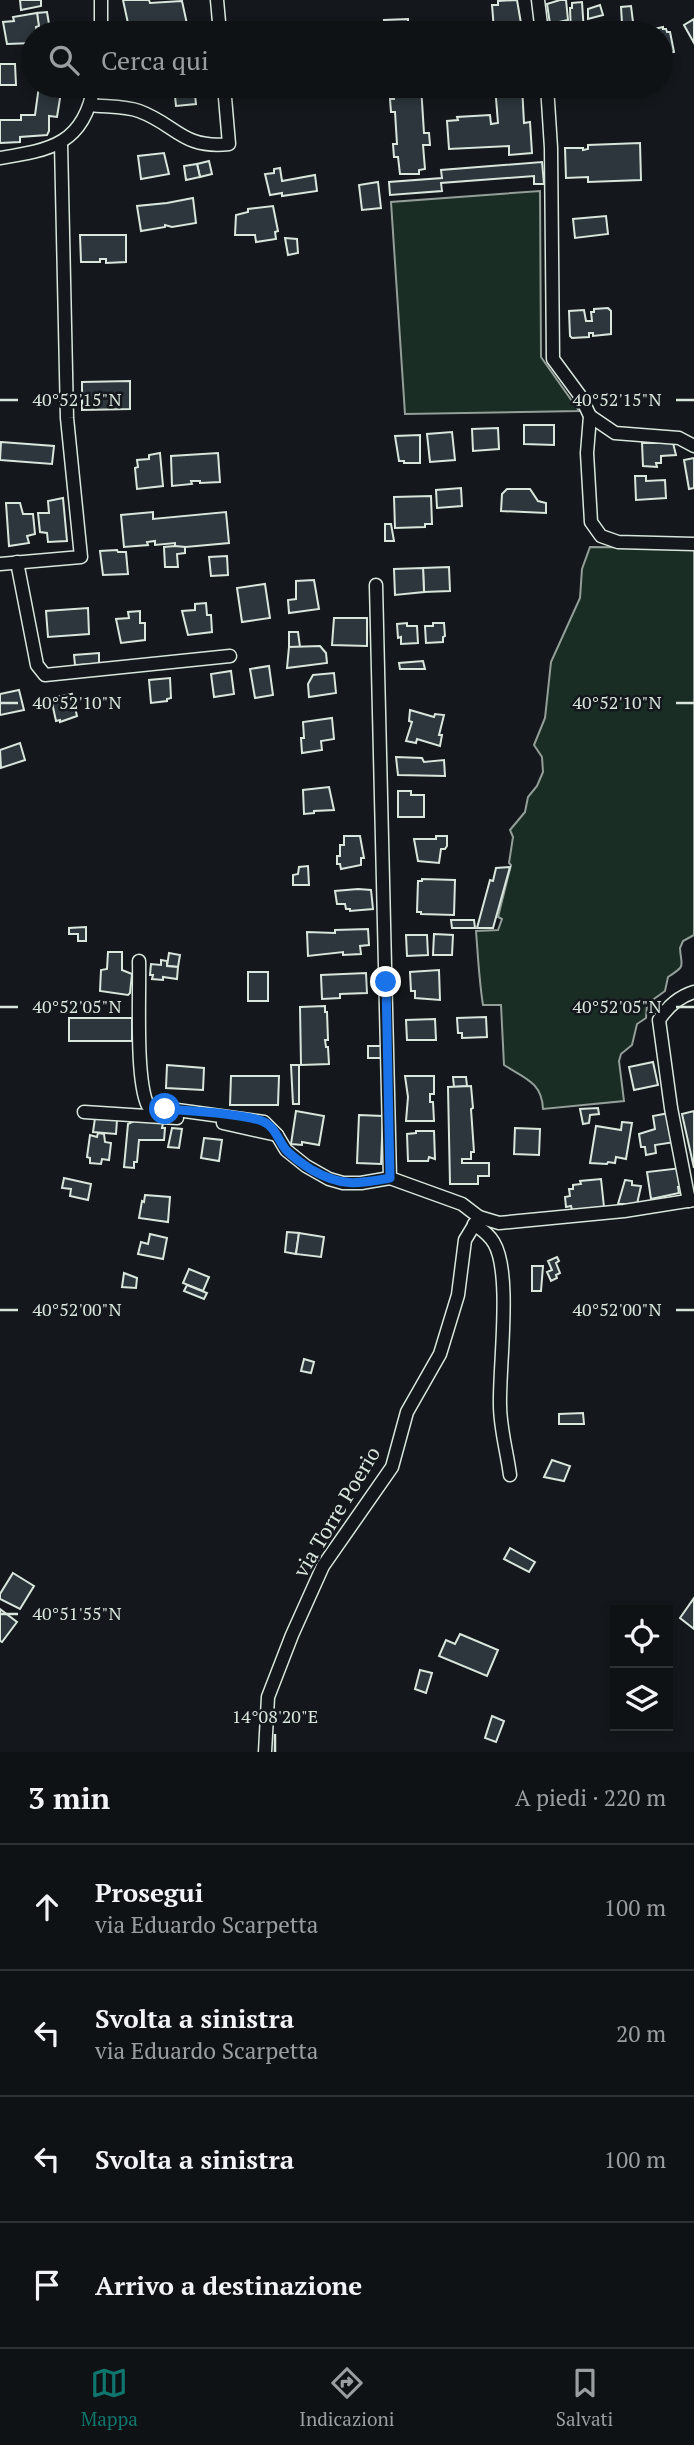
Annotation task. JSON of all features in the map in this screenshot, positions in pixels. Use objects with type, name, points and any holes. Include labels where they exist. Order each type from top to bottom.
[{"type":"street","points":[[101,0],[101,21]]},
{"type":"street","points":[[218,0],[219,21]]},
{"type":"street","points":[[538,0],[541,21]]},
{"type":"street","points":[[0,158],[27,154],[61,143],[78,127],[91,98]]},
{"type":"street","points":[[90,105],[139,110],[191,141],[209,146],[229,144],[225,98]]},
{"type":"street","points":[[548,98],[551,148],[553,359],[581,397],[590,416],[587,453],[592,522],[601,536],[618,542],[694,544]]},
{"type":"street","points":[[0,564],[81,557],[67,418],[61,143]]},
{"type":"street","points":[[590,416],[615,433],[678,438],[694,446]]},
{"type":"street","points":[[17,562],[37,665],[45,675],[230,656]]},
{"type":"street","points":[[376,584],[390,1178]]},
{"type":"street","points":[[139,961],[141,1052],[144,1097],[148,1106],[264,1122],[277,1135],[286,1150],[329,1179],[343,1184],[390,1178],[462,1204],[487,1233],[500,1260],[503,1323],[500,1409],[510,1475]]},
{"type":"street","points":[[477,1221],[499,1223],[544,1220],[624,1212],[692,1201],[671,1108],[659,1020],[667,1008],[682,996],[694,992]]},
{"type":"street","points":[[84,1112],[196,1120],[277,1135]]},
{"type":"street","name":"via Torre Poerio","points":[[265,1752],[268,1697],[292,1635],[323,1566],[392,1467],[408,1412],[440,1354],[458,1295],[462,1250],[477,1221]]},
{"type":"green space","points":[[540,191],[541,357],[579,411],[405,414],[391,202]]},
{"type":"green space","points":[[590,547],[694,548],[694,935],[683,941],[680,948],[680,968],[668,977],[665,991],[647,1004],[646,1018],[637,1024],[632,1045],[621,1054],[619,1061],[624,1101],[543,1109],[539,1093],[531,1082],[504,1065],[501,1005],[483,1005],[476,931],[498,930],[502,919],[498,917],[511,865],[509,863],[513,837],[510,830],[525,812],[528,797],[543,772],[542,757],[534,745],[545,718],[551,662],[580,598],[582,569]]},
{"type":"building","points":[[20,0],[41,0],[41,6],[21,10]]},
{"type":"building","points":[[123,0],[149,0],[150,3],[182,1],[186,21],[128,21]]},
{"type":"building","points":[[517,0],[521,21],[493,21],[492,5],[498,5],[498,1]]},
{"type":"building","points":[[566,0],[568,20],[550,21],[547,4]]},
{"type":"building","points":[[582,2],[583,21],[571,21],[572,3]]},
{"type":"building","points":[[600,5],[603,15],[588,19],[588,9]]},
{"type":"building","points":[[631,6],[633,21],[622,21],[621,7]]},
{"type":"building","points":[[47,12],[48,21],[38,21],[37,13]]},
{"type":"building","points":[[37,13],[38,21],[21,21],[21,43],[7,44],[3,22],[14,21],[13,17]]},
{"type":"building","points":[[408,19],[408,21],[384,21]]},
{"type":"building","points":[[694,19],[694,43],[684,25]]},
{"type":"building","points":[[0,64],[15,64],[16,85],[0,85]]},
{"type":"building","points":[[37,98],[60,98],[57,117],[49,116],[47,135],[20,137],[20,142],[0,143],[0,120],[21,120],[21,115],[35,115]]},
{"type":"building","points":[[175,98],[195,98],[196,104],[176,106]]},
{"type":"building","points":[[422,98],[424,133],[429,133],[430,145],[423,145],[425,169],[419,170],[419,174],[400,174],[398,157],[394,157],[393,144],[397,144],[395,112],[391,112],[390,99]]},
{"type":"building","points":[[496,98],[523,98],[524,123],[530,122],[532,153],[509,155],[509,146],[449,149],[447,121],[458,120],[457,117],[490,115],[491,124],[498,123]]},
{"type":"building","points":[[640,143],[641,180],[588,182],[588,177],[566,178],[565,148],[583,150],[588,149],[588,145]]},
{"type":"building","points":[[164,153],[169,174],[141,179],[138,156]]},
{"type":"building","points":[[209,161],[212,174],[200,177],[197,164]]},
{"type":"building","points":[[542,162],[544,184],[534,184],[534,176],[441,183],[442,191],[390,195],[389,182],[442,178],[441,170]]},
{"type":"building","points":[[197,164],[200,177],[186,180],[184,166]]},
{"type":"building","points":[[280,168],[282,181],[315,175],[317,191],[270,195],[265,174],[274,173],[274,169]]},
{"type":"building","points":[[378,182],[381,208],[362,210],[359,185]]},
{"type":"building","points":[[193,198],[196,223],[172,227],[165,225],[141,231],[137,206]]},
{"type":"building","points":[[273,206],[278,231],[275,232],[276,239],[256,242],[255,235],[235,235],[236,215],[248,212],[248,209]]},
{"type":"building","points":[[606,216],[608,234],[575,238],[573,219]]},
{"type":"building","points":[[80,235],[126,235],[126,262],[106,263],[106,259],[100,259],[100,262],[81,262]]},
{"type":"building","points":[[285,238],[297,239],[298,253],[288,255]]},
{"type":"building","points":[[608,308],[611,311],[611,334],[570,336],[569,311],[584,310],[586,321],[592,321],[591,312],[594,312],[594,309]]},
{"type":"building","points":[[130,381],[130,409],[82,410],[82,382]]},
{"type":"building","points":[[524,425],[554,425],[554,445],[524,444]]},
{"type":"building","points":[[498,428],[499,449],[473,451],[472,429]]},
{"type":"building","points":[[452,432],[455,460],[430,462],[427,434]]},
{"type":"building","points":[[420,435],[420,463],[399,461],[395,436]]},
{"type":"building","points":[[1,442],[54,446],[52,464],[0,460]]},
{"type":"building","points":[[642,443],[673,443],[676,455],[661,456],[661,463],[656,463],[657,467],[643,466]]},
{"type":"building","points":[[160,453],[163,486],[137,489],[137,460],[149,459],[149,455]]},
{"type":"building","points":[[218,453],[220,482],[191,481],[192,484],[172,486],[171,456]]},
{"type":"building","points":[[694,458],[694,488],[689,489],[684,460]]},
{"type":"building","points":[[635,476],[646,476],[646,481],[665,480],[666,498],[636,500]]},
{"type":"building","points":[[461,488],[462,506],[437,508],[436,490]]},
{"type":"building","points":[[507,489],[530,489],[538,501],[546,503],[546,513],[501,511],[502,494]]},
{"type":"building","points":[[431,496],[432,524],[425,524],[425,527],[395,528],[394,497]]},
{"type":"building","points":[[63,498],[67,541],[48,542],[47,533],[40,532],[38,513],[49,513],[48,501]]},
{"type":"building","points":[[6,503],[20,503],[23,514],[33,514],[35,534],[27,536],[29,543],[9,546]]},
{"type":"building","points":[[153,512],[153,519],[226,512],[229,543],[175,548],[175,543],[155,545],[155,541],[147,542],[148,545],[124,547],[121,515]]},
{"type":"building","points":[[385,524],[391,524],[394,541],[385,541]]},
{"type":"building","points":[[164,547],[185,547],[185,553],[177,554],[178,567],[165,567]]},
{"type":"building","points":[[100,551],[126,552],[128,574],[103,575]]},
{"type":"building","points":[[227,556],[228,575],[211,576],[209,557]]},
{"type":"building","points":[[449,567],[450,591],[424,592],[423,568]]},
{"type":"building","points":[[423,568],[424,592],[395,595],[394,569]]},
{"type":"building","points":[[314,580],[319,609],[289,613],[288,600],[296,599],[296,581]]},
{"type":"building","points":[[265,584],[270,618],[242,622],[237,588]]},
{"type":"building","points":[[206,603],[207,615],[211,615],[212,632],[188,635],[182,611],[195,610],[195,604]]},
{"type":"building","points":[[88,608],[89,634],[48,637],[46,611]]},
{"type":"building","points":[[140,611],[140,623],[145,623],[145,640],[121,643],[116,619],[129,618],[128,612]]},
{"type":"building","points":[[334,618],[367,618],[367,646],[332,645]]},
{"type":"building","points":[[407,623],[407,626],[417,626],[418,643],[401,644],[397,624]]},
{"type":"building","points":[[433,623],[444,623],[443,642],[426,643],[425,626],[433,626]]},
{"type":"building","points":[[289,632],[298,632],[300,647],[289,647]]},
{"type":"building","points":[[320,646],[326,653],[327,663],[287,668],[289,647]]},
{"type":"building","points":[[99,653],[99,664],[75,665],[74,655]]},
{"type":"building","points":[[423,661],[425,669],[400,669],[399,663]]},
{"type":"building","points":[[269,666],[273,695],[255,698],[250,669]]},
{"type":"building","points":[[231,671],[234,694],[214,697],[211,674]]},
{"type":"building","points":[[334,673],[336,693],[309,697],[308,684],[313,675]]},
{"type":"building","points":[[170,678],[171,698],[151,703],[149,680]]},
{"type":"building","points":[[19,690],[24,710],[0,715],[0,694]]},
{"type":"building","points":[[72,694],[77,716],[56,721],[51,698]]},
{"type":"building","points":[[410,710],[434,717],[435,714],[444,715],[439,735],[442,735],[440,746],[417,739],[416,743],[406,741],[412,722],[409,721]]},
{"type":"building","points":[[332,718],[334,739],[321,741],[322,750],[302,753],[303,722]]},
{"type":"building","points":[[20,743],[25,760],[1,768],[0,750]]},
{"type":"building","points":[[396,757],[422,758],[424,762],[444,760],[445,776],[398,775]]},
{"type":"building","points":[[329,787],[334,810],[304,814],[303,790]]},
{"type":"building","points":[[398,791],[424,795],[424,817],[398,817]]},
{"type":"building","points":[[344,836],[360,836],[364,858],[361,858],[361,865],[341,869],[340,864],[337,864],[340,845],[344,845]]},
{"type":"building","points":[[436,836],[447,836],[447,846],[441,849],[439,863],[418,861],[414,839],[436,839]]},
{"type":"building","points":[[308,866],[309,885],[293,885],[293,875],[298,874],[299,867]]},
{"type":"building","points":[[510,867],[493,928],[477,928],[496,868]]},
{"type":"building","points":[[455,880],[454,915],[417,912],[418,881]]},
{"type":"building","points":[[371,890],[373,909],[350,911],[345,904],[337,904],[335,891]]},
{"type":"building","points":[[451,920],[474,920],[475,928],[452,928]]},
{"type":"building","points":[[86,927],[86,941],[78,941],[78,934],[69,934],[69,928]]},
{"type":"building","points":[[368,929],[369,945],[360,946],[361,954],[343,955],[343,952],[308,956],[307,932],[335,933],[335,930]]},
{"type":"building","points":[[434,934],[453,935],[452,955],[433,955]]},
{"type":"building","points":[[406,935],[427,935],[428,955],[407,956]]},
{"type":"building","points":[[108,952],[122,952],[122,970],[132,974],[128,995],[100,991],[101,970],[107,969]]},
{"type":"building","points":[[169,953],[180,955],[178,967],[167,966]]},
{"type":"building","points":[[161,960],[167,961],[167,966],[178,967],[177,979],[152,979],[151,964],[161,965]]},
{"type":"building","points":[[439,970],[440,1000],[415,998],[415,991],[411,991],[410,972]]},
{"type":"building","points":[[248,972],[268,972],[268,1001],[248,1001]]},
{"type":"building","points":[[366,973],[367,993],[340,994],[340,998],[322,999],[321,975]]},
{"type":"building","points":[[325,1006],[328,1040],[325,1040],[329,1064],[301,1065],[300,1007]]},
{"type":"building","points":[[486,1017],[487,1037],[462,1038],[462,1033],[458,1033],[457,1018]]},
{"type":"building","points":[[69,1018],[132,1018],[132,1041],[69,1041]]},
{"type":"building","points":[[435,1019],[436,1040],[407,1040],[406,1020]]},
{"type":"building","points":[[368,1046],[382,1046],[382,1058],[368,1058]]},
{"type":"building","points":[[653,1062],[658,1085],[634,1090],[629,1067]]},
{"type":"building","points":[[167,1065],[204,1068],[203,1090],[166,1088]]},
{"type":"building","points":[[291,1065],[299,1065],[299,1104],[293,1104]]},
{"type":"building","points":[[231,1076],[279,1076],[278,1105],[230,1105]]},
{"type":"building","points":[[405,1076],[434,1076],[434,1094],[430,1094],[430,1102],[433,1102],[434,1121],[406,1121],[408,1097]]},
{"type":"building","points":[[453,1077],[466,1077],[467,1086],[454,1087]]},
{"type":"building","points":[[471,1086],[474,1152],[471,1152],[471,1159],[462,1159],[462,1163],[489,1163],[489,1176],[478,1176],[478,1184],[450,1184],[448,1087]]},
{"type":"building","points":[[598,1108],[599,1114],[590,1115],[589,1123],[583,1124],[580,1109]]},
{"type":"building","points":[[296,1111],[324,1116],[319,1145],[302,1142],[302,1145],[291,1144]]},
{"type":"building","points":[[694,1111],[694,1168],[682,1114]]},
{"type":"building","points":[[669,1113],[675,1142],[655,1145],[656,1153],[646,1155],[645,1147],[641,1147],[639,1134],[655,1129],[653,1116]]},
{"type":"building","points":[[359,1115],[383,1116],[381,1164],[357,1163]]},
{"type":"building","points":[[95,1118],[117,1120],[116,1134],[93,1132]]},
{"type":"building","points":[[136,1120],[163,1123],[164,1140],[139,1140],[134,1168],[124,1167],[128,1124]]},
{"type":"building","points":[[622,1122],[632,1123],[626,1159],[616,1157],[615,1163],[590,1163],[596,1126],[621,1130]]},
{"type":"building","points":[[172,1128],[182,1129],[179,1148],[168,1147]]},
{"type":"building","points":[[515,1128],[540,1129],[539,1155],[514,1154]]},
{"type":"building","points":[[434,1131],[435,1159],[429,1157],[428,1161],[408,1161],[407,1134]]},
{"type":"building","points":[[98,1133],[104,1134],[105,1142],[111,1143],[109,1160],[102,1159],[101,1164],[90,1163],[90,1158],[87,1157],[90,1135],[97,1137]]},
{"type":"building","points":[[204,1138],[222,1140],[219,1161],[201,1158]]},
{"type":"building","points":[[681,1168],[684,1187],[678,1187],[679,1193],[651,1199],[647,1172]]},
{"type":"building","points":[[64,1178],[91,1184],[88,1200],[70,1196],[71,1189],[62,1188]]},
{"type":"building","points":[[601,1179],[604,1207],[572,1210],[571,1206],[566,1207],[565,1197],[570,1196],[569,1189],[573,1189],[573,1185],[581,1184],[580,1181]]},
{"type":"building","points":[[625,1180],[632,1181],[632,1185],[641,1186],[637,1204],[618,1204]]},
{"type":"building","points":[[145,1195],[170,1197],[168,1222],[139,1218]]},
{"type":"building","points":[[287,1232],[299,1233],[296,1254],[285,1252]]},
{"type":"building","points":[[299,1233],[324,1237],[321,1257],[296,1254]]},
{"type":"building","points":[[150,1234],[167,1238],[163,1259],[138,1254],[141,1242],[148,1244]]},
{"type":"building","points":[[557,1257],[560,1273],[551,1281],[547,1272],[552,1270],[548,1261]]},
{"type":"building","points":[[532,1266],[543,1266],[541,1291],[532,1291]]},
{"type":"building","points":[[189,1269],[209,1277],[203,1291],[183,1283]]},
{"type":"building","points":[[124,1273],[137,1278],[136,1288],[122,1287]]},
{"type":"building","points":[[187,1285],[207,1293],[204,1299],[184,1291]]},
{"type":"building","points":[[304,1359],[314,1362],[311,1373],[301,1371]]},
{"type":"building","points":[[583,1413],[584,1424],[559,1424],[559,1414]]},
{"type":"building","points":[[552,1460],[570,1466],[564,1481],[544,1477]]},
{"type":"building","points":[[510,1548],[535,1562],[529,1572],[504,1559]]},
{"type":"building","points":[[13,1573],[34,1586],[20,1609],[0,1599],[0,1594]]},
{"type":"building","points":[[694,1598],[694,1629],[680,1618]]},
{"type":"building","points":[[0,1609],[17,1622],[2,1642],[0,1641]]},
{"type":"building","points":[[460,1634],[498,1650],[487,1676],[439,1656],[446,1640],[455,1644]]},
{"type":"building","points":[[420,1670],[432,1673],[426,1693],[415,1689]]},
{"type":"building","points":[[492,1716],[504,1721],[496,1742],[485,1738]]},
{"type":"route","points":[[165,1109],[228,1115],[264,1122],[271,1127],[286,1150],[306,1166],[343,1184],[390,1178],[386,982]]}]
